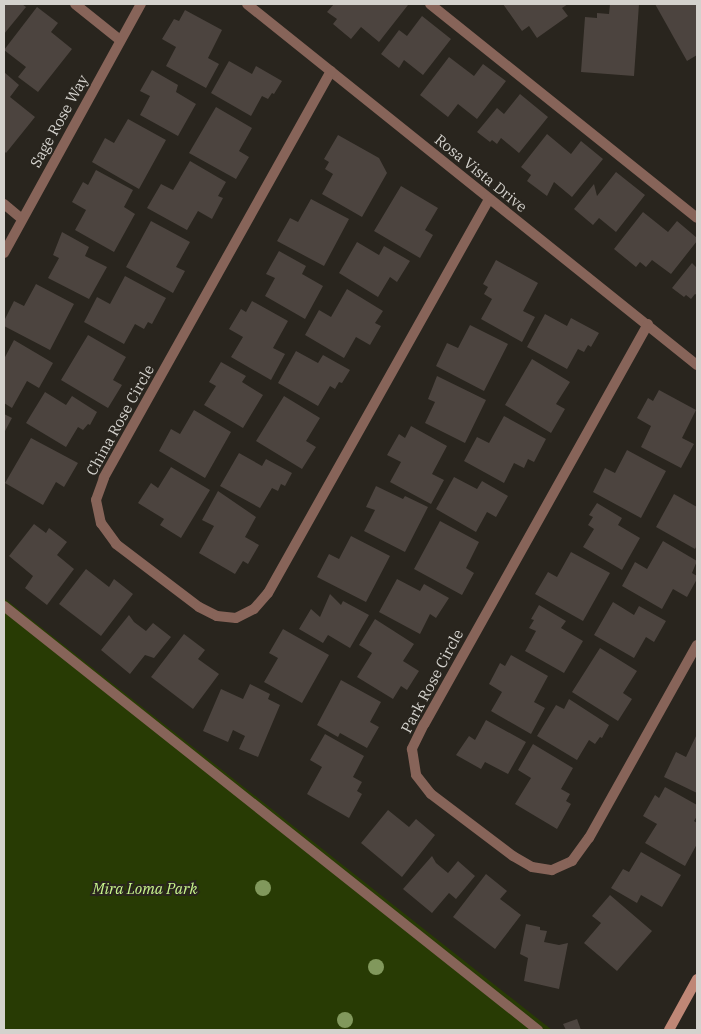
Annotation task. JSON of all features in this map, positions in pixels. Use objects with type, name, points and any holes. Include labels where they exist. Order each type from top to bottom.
[{"type":"main road","points":[[669,1030],[697,979]]},
{"type":"street","points":[[75,4],[120,40]]},
{"type":"street","name":"Sage Rose Way","points":[[4,253],[141,4]]},
{"type":"street","name":"Rosa Vista Drive","points":[[247,4],[697,365]]},
{"type":"street","points":[[430,4],[697,218]]},
{"type":"street","name":"China Rose Circle","points":[[331,71],[104,478],[96,500],[101,522],[116,544],[199,607],[217,616],[236,618],[254,609],[268,593],[489,199]]},
{"type":"street","points":[[4,204],[22,219]]},
{"type":"street","name":"Park Rose Circle","points":[[648,324],[424,724],[412,749],[416,775],[430,794],[512,856],[532,867],[552,870],[572,860],[589,838],[697,645]]},
{"type":"street","points":[[4,606],[538,1030]]},
{"type":"green space","name":"Mira Loma Park","points":[[4,598],[552,1030],[4,1030]]},
{"type":"building","points":[[4,4],[22,4],[26,7],[4,34]]},
{"type":"building","points":[[334,4],[408,5],[379,42],[361,27],[351,39],[333,24],[337,19],[327,12]]},
{"type":"building","points":[[503,4],[568,4],[562,8],[568,16],[537,38],[529,26],[522,31]]},
{"type":"building","points":[[610,4],[639,4],[634,76],[581,72],[585,17],[597,18],[597,13],[609,14]]},
{"type":"building","points":[[655,4],[697,4],[697,55],[687,61]]},
{"type":"building","points":[[37,7],[58,23],[51,32],[72,49],[38,92],[18,77],[26,67],[4,50]]},
{"type":"building","points":[[185,10],[222,30],[208,58],[219,64],[206,88],[166,66],[176,47],[162,39],[174,19],[179,21]]},
{"type":"building","points":[[422,16],[451,39],[423,75],[404,60],[399,68],[381,54],[399,30],[407,36]]},
{"type":"building","points":[[449,57],[474,76],[483,64],[506,81],[477,119],[458,104],[448,117],[420,95]]},
{"type":"building","points":[[229,61],[252,74],[256,66],[282,81],[274,94],[272,93],[268,99],[262,96],[251,116],[211,93]]},
{"type":"building","points":[[152,70],[178,85],[176,92],[196,104],[178,136],[140,115],[150,96],[140,91]]},
{"type":"building","points":[[4,72],[19,85],[10,97],[35,117],[6,153],[4,151]]},
{"type":"building","points":[[520,94],[548,117],[519,153],[501,138],[497,144],[492,140],[490,142],[477,132],[497,108],[504,114]]},
{"type":"building","points":[[216,107],[252,128],[239,151],[249,157],[236,179],[189,153]]},
{"type":"building","points":[[128,119],[166,140],[139,189],[92,162],[105,138],[114,143]]},
{"type":"building","points":[[547,134],[571,154],[581,141],[603,159],[572,197],[554,182],[547,196],[527,181],[531,175],[521,167]]},
{"type":"building","points":[[338,135],[379,158],[387,173],[362,217],[322,194],[333,174],[325,169],[329,162],[324,159]]},
{"type":"building","points":[[190,161],[226,182],[218,196],[223,198],[212,219],[198,211],[187,230],[147,208],[161,184],[173,190]]},
{"type":"building","points":[[96,170],[133,190],[124,207],[135,214],[114,252],[75,230],[86,210],[72,202],[83,182],[88,185]]},
{"type":"building","points":[[616,172],[645,195],[616,232],[599,218],[593,225],[574,209],[594,184],[597,196]]},
{"type":"building","points":[[401,186],[438,208],[425,230],[433,235],[420,258],[374,231]]},
{"type":"building","points":[[311,199],[349,219],[324,266],[277,241],[290,218],[298,222]]},
{"type":"building","points":[[643,212],[668,232],[677,221],[697,238],[697,241],[671,274],[652,260],[646,267],[640,262],[636,267],[614,249]]},
{"type":"building","points":[[151,221],[190,242],[176,267],[185,271],[173,293],[126,267]]},
{"type":"building","points":[[62,232],[89,247],[85,256],[107,267],[89,299],[48,278],[59,258],[53,255]]},
{"type":"building","points":[[357,242],[379,255],[384,246],[410,261],[397,282],[390,277],[378,297],[339,273]]},
{"type":"building","points":[[279,251],[306,266],[302,274],[323,286],[305,319],[265,296],[275,278],[266,274]]},
{"type":"building","points":[[496,260],[538,283],[523,311],[535,317],[522,342],[481,319],[492,299],[484,294],[488,287],[483,284]]},
{"type":"building","points":[[692,263],[697,268],[697,295],[695,294],[691,299],[686,295],[684,297],[672,288]]},
{"type":"building","points":[[125,276],[166,298],[152,324],[148,322],[144,329],[135,324],[124,344],[84,322],[97,297],[110,304]]},
{"type":"building","points":[[36,284],[74,304],[50,350],[4,326],[4,321],[14,301],[24,306]]},
{"type":"building","points":[[347,289],[383,311],[375,323],[381,326],[370,345],[356,337],[344,358],[305,335],[319,310],[331,317]]},
{"type":"building","points":[[252,301],[288,321],[273,348],[285,354],[271,380],[231,357],[243,337],[229,329],[241,309],[246,312]]},
{"type":"building","points":[[545,314],[567,326],[571,318],[599,333],[591,347],[588,345],[584,352],[578,349],[567,369],[527,347]]},
{"type":"building","points":[[470,325],[508,344],[484,391],[436,366],[447,343],[458,348]]},
{"type":"building","points":[[88,335],[126,357],[113,380],[122,385],[108,408],[61,380]]},
{"type":"building","points":[[14,340],[53,363],[39,388],[27,381],[12,408],[4,403],[4,359]]},
{"type":"building","points":[[296,351],[318,363],[323,355],[350,370],[342,383],[339,382],[335,389],[330,386],[318,406],[278,383]]},
{"type":"building","points":[[532,359],[570,382],[556,404],[565,409],[551,433],[505,405]]},
{"type":"building","points":[[221,362],[246,376],[242,382],[263,395],[243,428],[204,405],[216,386],[209,382]]},
{"type":"building","points":[[437,376],[486,400],[465,443],[425,423],[435,402],[428,399]]},
{"type":"building","points":[[659,390],[696,410],[682,438],[694,444],[681,468],[641,447],[651,426],[637,418],[648,398],[653,401]]},
{"type":"building","points":[[45,392],[66,405],[72,396],[97,412],[90,425],[88,424],[83,430],[78,427],[66,447],[26,423]]},
{"type":"building","points":[[284,396],[320,418],[306,441],[316,447],[302,469],[256,441]]},
{"type":"building","points":[[194,410],[231,432],[205,478],[159,451],[171,429],[180,434]]},
{"type":"building","points":[[4,414],[12,418],[4,433]]},
{"type":"building","points":[[504,416],[546,439],[534,462],[528,459],[524,468],[514,463],[504,483],[464,461],[477,437],[489,443]]},
{"type":"building","points":[[411,426],[447,446],[432,474],[444,480],[431,504],[390,482],[401,462],[387,455],[399,434],[405,438]]},
{"type":"building","points":[[31,438],[78,463],[64,487],[56,482],[43,505],[5,483]]},
{"type":"building","points":[[627,450],[666,471],[641,518],[593,492],[605,468],[615,473]]},
{"type":"building","points":[[239,453],[262,466],[266,459],[292,473],[285,486],[281,484],[278,491],[272,488],[260,508],[220,486]]},
{"type":"building","points":[[171,467],[210,490],[181,538],[160,525],[164,519],[138,503],[151,483],[158,488]]},
{"type":"building","points":[[454,477],[477,489],[482,481],[508,496],[496,517],[487,512],[476,532],[436,509]]},
{"type":"building","points":[[376,486],[403,499],[405,496],[428,507],[405,552],[364,531],[375,510],[366,507]]},
{"type":"building","points":[[218,491],[256,517],[245,537],[259,545],[248,564],[243,561],[235,574],[199,553],[214,526],[202,520]]},
{"type":"building","points":[[674,494],[697,507],[697,545],[695,549],[656,527]]},
{"type":"building","points":[[597,503],[622,518],[618,525],[640,538],[622,570],[583,547],[594,529],[588,525],[593,517],[589,515]]},
{"type":"building","points":[[440,521],[479,542],[466,568],[474,573],[462,595],[414,569]]},
{"type":"building","points":[[34,524],[46,533],[49,528],[67,542],[57,555],[74,569],[47,605],[25,588],[33,576],[9,556]]},
{"type":"building","points":[[351,536],[390,556],[366,602],[317,577],[329,554],[339,559]]},
{"type":"building","points":[[663,541],[697,561],[692,573],[697,576],[697,579],[687,597],[673,589],[662,609],[622,586],[635,562],[647,569]]},
{"type":"building","points":[[571,552],[610,573],[583,621],[535,594],[548,572],[557,577]]},
{"type":"building","points":[[86,569],[109,587],[114,579],[133,594],[101,636],[59,604]]},
{"type":"building","points":[[397,579],[420,591],[424,584],[449,598],[436,618],[430,614],[420,634],[379,612]]},
{"type":"building","points":[[330,594],[341,605],[343,601],[369,615],[350,648],[328,635],[323,643],[299,629],[311,609],[320,617]]},
{"type":"building","points":[[613,602],[634,615],[639,606],[666,621],[654,642],[646,637],[634,658],[594,635]]},
{"type":"building","points":[[539,605],[566,621],[561,628],[583,641],[564,673],[525,651],[536,631],[529,628],[534,620],[531,619]]},
{"type":"building","points":[[129,615],[134,622],[146,631],[153,623],[171,637],[154,658],[145,655],[130,674],[101,650]]},
{"type":"building","points":[[375,619],[414,644],[403,661],[419,671],[407,690],[401,686],[393,699],[357,677],[372,653],[359,645]]},
{"type":"building","points":[[283,629],[329,655],[302,703],[264,682],[278,658],[269,653]]},
{"type":"building","points":[[184,634],[205,650],[198,659],[219,674],[193,709],[151,677]]},
{"type":"building","points":[[600,648],[637,671],[623,693],[632,699],[618,721],[572,692]]},
{"type":"building","points":[[511,655],[548,676],[534,702],[545,708],[531,734],[491,711],[502,692],[489,684],[500,663],[505,666]]},
{"type":"building","points":[[341,680],[381,702],[370,722],[379,727],[367,748],[340,733],[338,737],[317,725]]},
{"type":"building","points":[[250,684],[270,694],[268,699],[280,705],[258,757],[239,749],[245,736],[233,730],[228,742],[203,731],[221,689],[243,699]]},
{"type":"building","points":[[569,699],[609,725],[602,738],[600,737],[595,744],[589,740],[577,760],[537,736],[556,705],[564,709]]},
{"type":"building","points":[[486,720],[526,742],[508,774],[485,762],[481,769],[456,755],[469,736],[475,740]]},
{"type":"building","points":[[325,734],[364,756],[353,777],[362,782],[357,791],[362,794],[349,818],[307,794],[322,767],[310,760]]},
{"type":"building","points":[[697,734],[697,793],[664,777],[676,752],[686,757]]},
{"type":"building","points":[[533,744],[573,768],[561,789],[570,794],[566,801],[571,804],[557,829],[515,804],[531,778],[518,770]]},
{"type":"building","points":[[665,787],[697,805],[697,816],[694,821],[697,823],[697,844],[685,866],[645,843],[657,824],[643,816],[655,795],[659,798]]},
{"type":"building","points":[[388,810],[409,827],[416,819],[435,835],[402,877],[361,843]]},
{"type":"building","points":[[641,852],[681,875],[662,907],[641,895],[637,903],[611,888],[623,869],[629,872]]},
{"type":"building","points":[[432,856],[436,863],[448,873],[458,861],[475,876],[456,899],[449,893],[432,913],[403,889]]},
{"type":"building","points":[[486,874],[507,891],[500,899],[521,915],[495,949],[453,917]]},
{"type":"building","points":[[610,895],[652,931],[617,971],[584,943],[601,923],[592,916]]},
{"type":"building","points":[[526,924],[540,927],[540,930],[547,931],[544,942],[559,945],[568,943],[559,989],[524,981],[528,958],[520,954]]},
{"type":"building","points":[[577,1019],[581,1030],[566,1030],[563,1024]]}]
